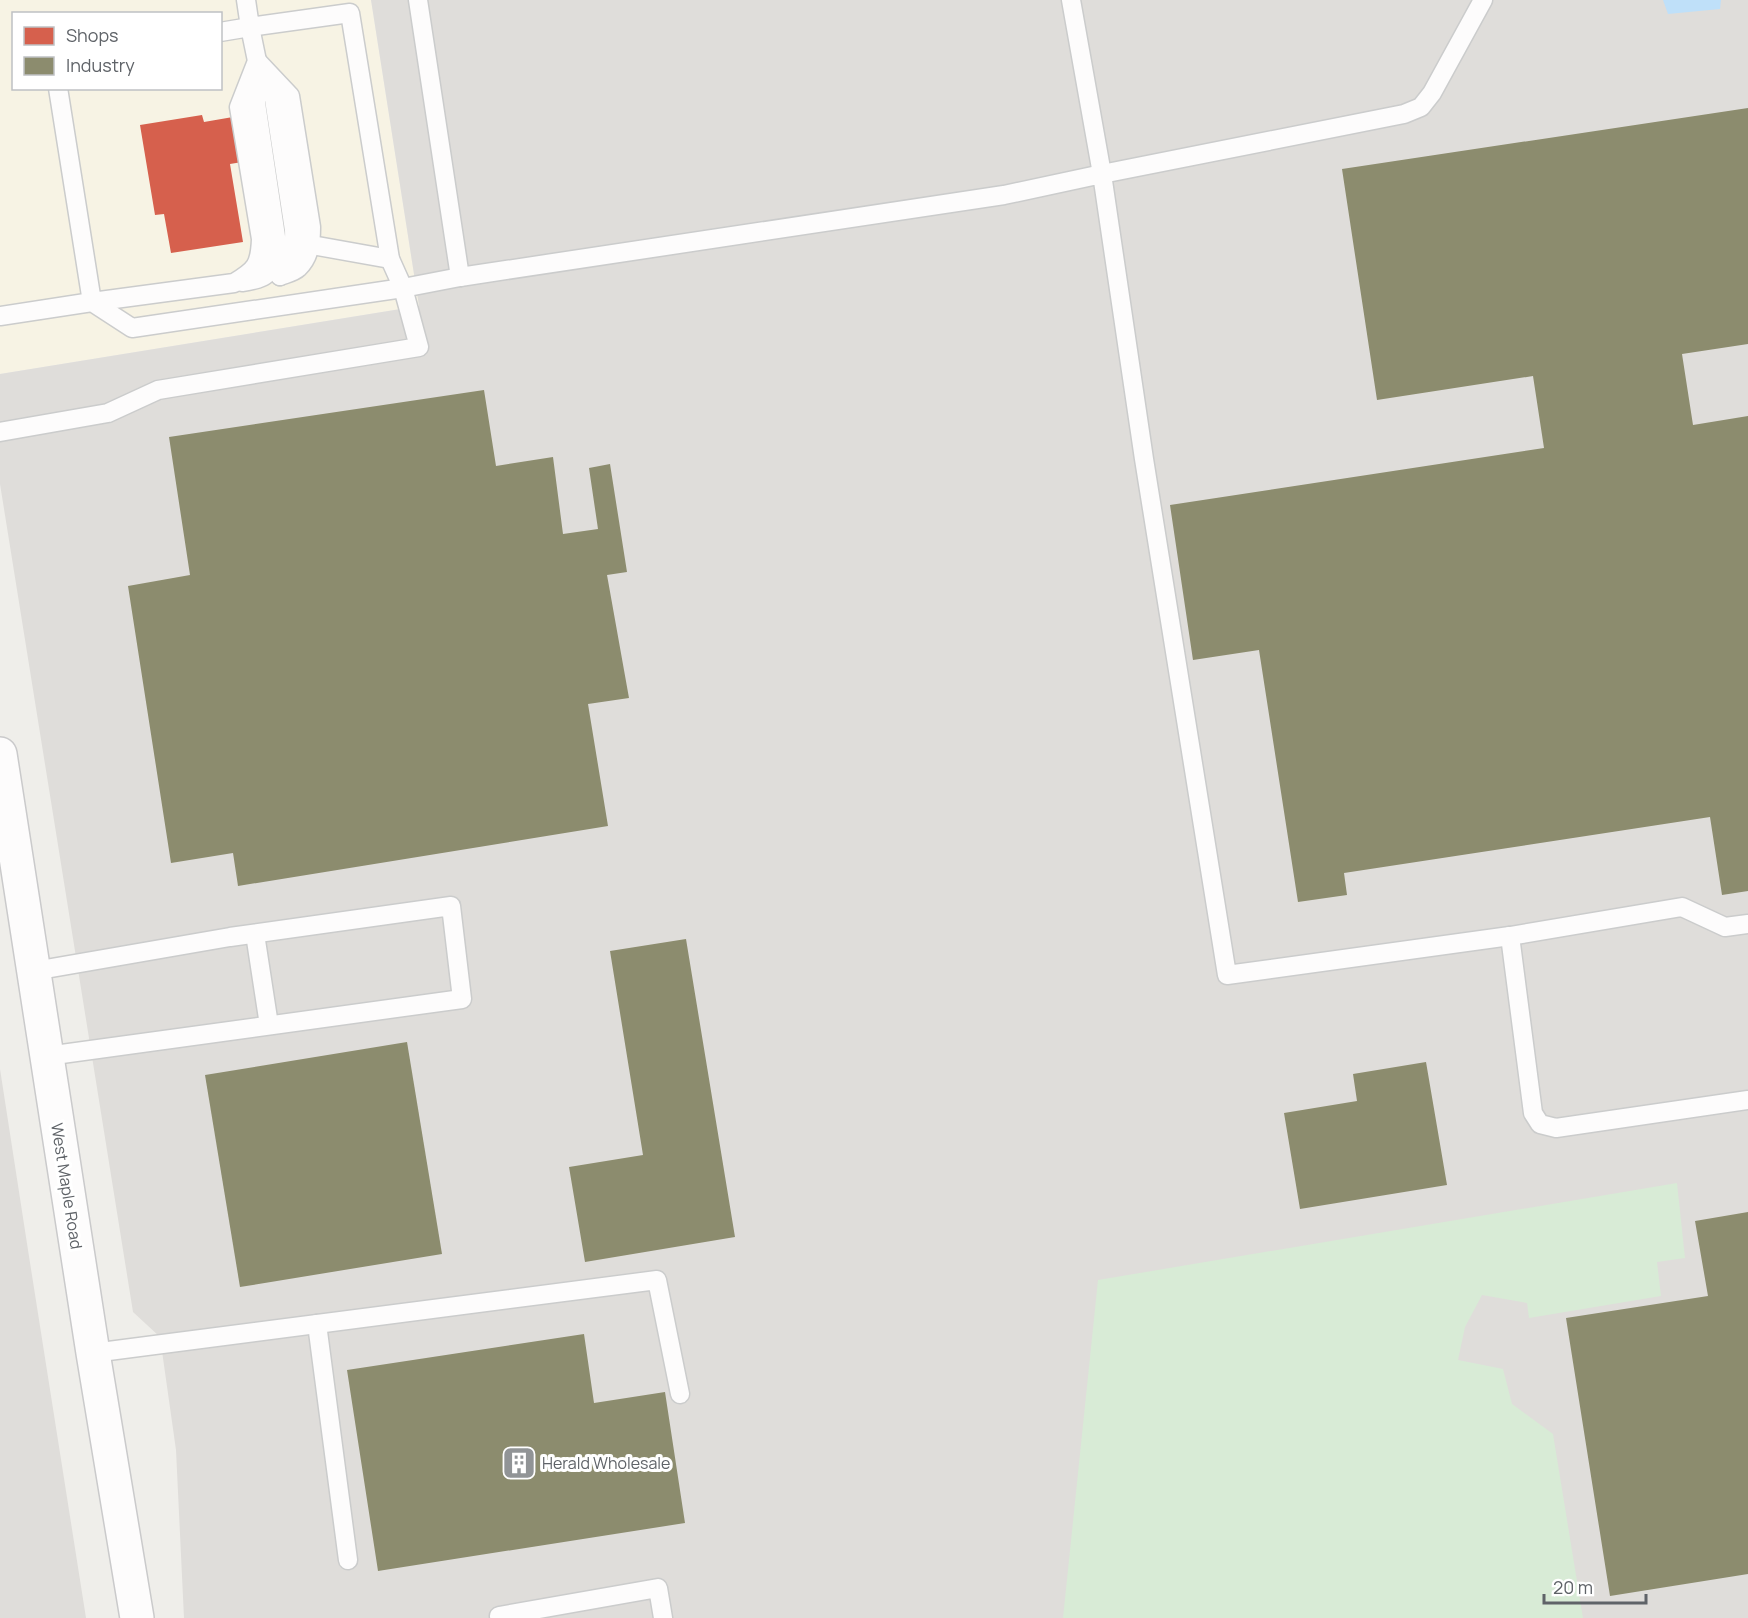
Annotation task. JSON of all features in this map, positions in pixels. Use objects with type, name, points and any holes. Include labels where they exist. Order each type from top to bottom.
[{"type":"main road","name":"West Maple Road","points":[[0,754],[93,1353],[137,1618]]},
{"type":"lane","points":[[246,0],[257,61],[274,99],[294,230],[292,255],[289,264],[280,276]]},
{"type":"lane","points":[[418,0],[460,277]]},
{"type":"lane","points":[[1071,0],[1102,174],[1144,459],[1227,975],[1510,936],[1682,907],[1725,927],[1748,924]]},
{"type":"lane","points":[[58,90],[92,302],[132,328],[1004,195],[1404,114],[1421,107],[1432,93],[1483,0]]},
{"type":"lane","points":[[0,432],[108,413],[158,390],[419,348],[403,288],[390,259],[350,13],[222,32]]},
{"type":"lane","points":[[0,316],[261,279],[280,276],[298,269],[312,245],[290,96],[257,61]]},
{"type":"lane","points":[[257,61],[256,104],[278,250],[272,267],[261,279]]},
{"type":"lane","points":[[234,283],[251,273],[261,256],[261,239],[239,107],[257,61]]},
{"type":"lane","points":[[312,245],[390,259]]},
{"type":"lane","points":[[34,971],[255,934],[451,906],[462,999],[47,1056]]},
{"type":"lane","points":[[255,934],[268,1025]]},
{"type":"lane","points":[[1510,936],[1533,1113],[1540,1124],[1556,1128],[1748,1100]]},
{"type":"lane","points":[[93,1353],[657,1280],[680,1394]]},
{"type":"lane","points":[[317,1324],[348,1560]]},
{"type":"lane","points":[[499,1616],[658,1588],[663,1618]]},
{"type":"shaded area","points":[[0,0],[371,0],[419,306],[0,374]]},
{"type":"shaded area","points":[[371,0],[1748,0],[1748,1618],[184,1618],[176,1450],[160,1337],[133,1312],[0,484],[0,374],[419,306]]},
{"type":"shaded area","points":[[0,1069],[28,1250],[86,1618],[0,1618]]},
{"type":"green space","points":[[1677,1183],[1685,1258],[1657,1262],[1661,1296],[1529,1318],[1527,1303],[1482,1295],[1465,1327],[1458,1360],[1503,1369],[1512,1404],[1553,1434],[1583,1618],[1063,1618],[1098,1280]]},
{"type":"water","points":[[1663,0],[1721,0],[1720,9],[1668,14]]},
{"type":"building: Shops","points":[[296,106],[303,152],[230,164],[243,242],[171,253],[164,214],[155,215],[140,125],[202,115],[204,122]]},
{"type":"building: Industry","points":[[1748,108],[1748,344],[1682,354],[1693,425],[1748,416],[1748,891],[1722,895],[1710,817],[1344,873],[1347,895],[1298,902],[1259,650],[1193,660],[1170,505],[1544,448],[1533,376],[1377,400],[1342,169]]},
{"type":"building: Industry","points":[[484,390],[496,466],[553,457],[563,534],[598,529],[589,468],[610,464],[627,572],[607,575],[629,698],[588,704],[608,826],[238,886],[233,853],[171,863],[128,586],[190,575],[169,437]]},
{"type":"building: Industry","points":[[686,939],[735,1237],[585,1262],[569,1167],[643,1155],[610,951]]},
{"type":"building: Industry","points":[[407,1042],[442,1254],[240,1287],[205,1075]]},
{"type":"building: Industry","points":[[1426,1062],[1447,1185],[1300,1209],[1284,1113],[1357,1101],[1353,1074]]},
{"type":"building: Industry","points":[[1748,1212],[1748,1574],[1610,1596],[1566,1318],[1708,1296],[1695,1221]]},
{"type":"building: Industry","name":"Herald Wholesale","points":[[584,1334],[594,1403],[665,1392],[685,1523],[378,1571],[347,1370]]},
{"type":"place","name":"Herald Wholesale","points":[[519,1463]]}]
